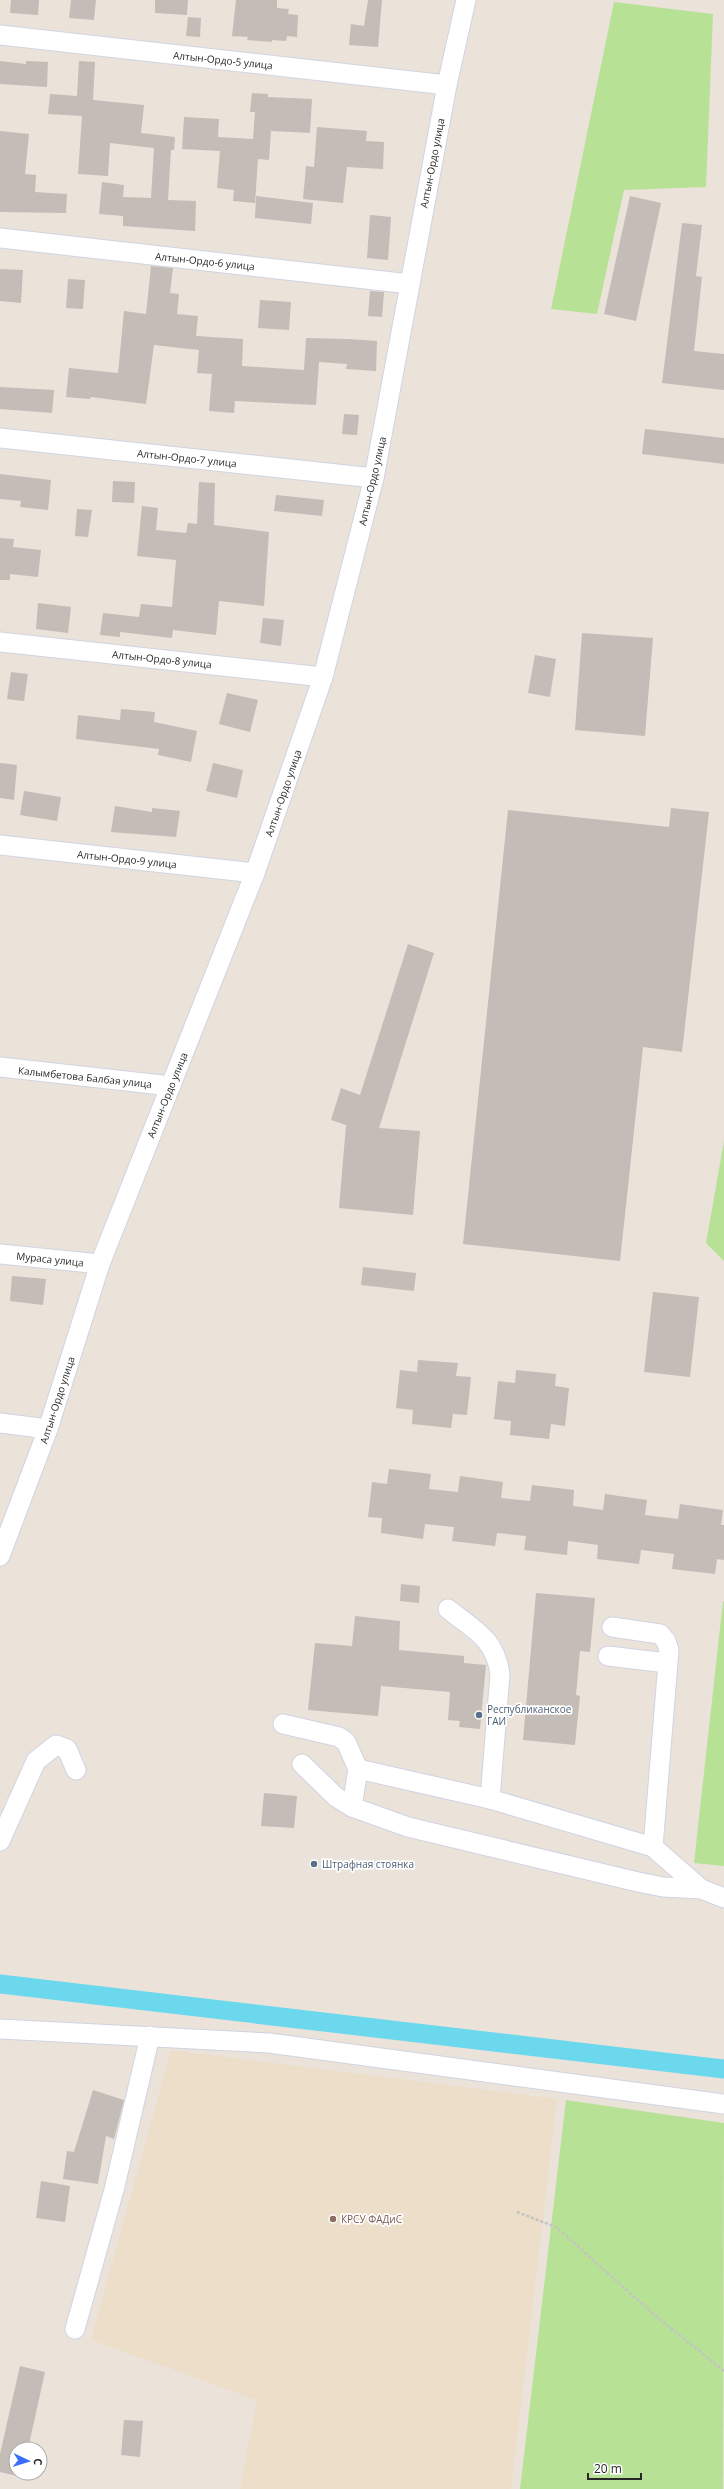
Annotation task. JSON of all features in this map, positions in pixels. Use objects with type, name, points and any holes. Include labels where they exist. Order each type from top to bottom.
[{"type":"street","name":"Алтын-Ордо улица","points":[[0,1556],[48,1428],[100,1264],[255,873],[324,677],[374,478],[447,86],[466,0]]},
{"type":"street","name":"Алтын-Ордо-5 улица","points":[[0,35],[447,86]]},
{"type":"street","name":"Алтын-Ордо-6 улица","points":[[0,238],[410,284]]},
{"type":"street","name":"Алтын-Ордо-7 улица","points":[[0,438],[374,478]]},
{"type":"street","name":"Алтын-Ордо-8 улица","points":[[0,642],[324,677]]},
{"type":"street","name":"Алтын-Ордо-9 улица","points":[[0,845],[255,873]]},
{"type":"street","name":"Калымбетова Балбая улица","points":[[0,1068],[170,1086]]},
{"type":"street","name":"Мураса улица","points":[[0,1254],[100,1264]]},
{"type":"street","points":[[0,1423],[48,1428]]},
{"type":"street","points":[[448,1609],[486,1639],[497,1656],[500,1674],[490,1799]]},
{"type":"street","points":[[612,1627],[660,1634],[666,1641],[669,1650],[652,1848]]},
{"type":"street","points":[[608,1656],[667,1663]]},
{"type":"street","points":[[283,1724],[339,1737],[346,1742],[358,1769],[352,1807]]},
{"type":"street","points":[[0,1841],[36,1761],[45,1752],[56,1745],[67,1749],[76,1770]]},
{"type":"street","points":[[302,1764],[336,1796],[352,1807],[408,1827],[630,1881],[663,1887],[701,1889],[724,1898]]},
{"type":"street","points":[[358,1769],[490,1799],[652,1848],[701,1889]]},
{"type":"street","points":[[0,2029],[269,2043],[724,2104]]},
{"type":"street","points":[[75,2328],[114,2190],[150,2036]]},
{"type":"path","points":[[517,2212],[556,2227],[658,2318],[724,2371]]},
{"type":"shaded area","name":"КРСУ ФАДиС","points":[[171,2050],[557,2099],[511,2489],[240,2489],[257,2400],[91,2340]]},
{"type":"green space","points":[[614,2],[713,14],[706,187],[624,190],[597,314],[551,309]]},
{"type":"green space","points":[[724,1141],[724,1261],[706,1243]]},
{"type":"green space","points":[[723,1601],[724,1602],[724,1866],[694,1863]]},
{"type":"green space","points":[[566,2100],[724,2123],[723,2489],[520,2489]]},
{"type":"building","points":[[11,0],[39,0],[38,15],[10,13]]},
{"type":"building","points":[[71,0],[96,0],[94,20],[69,18]]},
{"type":"building","points":[[155,0],[188,0],[187,15],[155,13]]},
{"type":"building","points":[[236,0],[277,0],[277,8],[289,9],[288,14],[298,15],[297,37],[287,36],[286,41],[272,40],[272,42],[247,40],[248,37],[232,36]]},
{"type":"building","points":[[368,0],[382,0],[378,47],[349,45],[351,24],[364,26]]},
{"type":"building","points":[[188,17],[201,18],[200,37],[186,36]]},
{"type":"building","points":[[0,61],[26,64],[26,61],[48,62],[47,87],[0,84]]},
{"type":"building","points":[[79,61],[95,62],[93,100],[144,105],[141,133],[175,137],[174,150],[171,150],[168,200],[196,201],[195,231],[123,226],[123,216],[99,214],[102,182],[124,185],[123,197],[151,198],[154,148],[110,143],[108,176],[78,174],[82,116],[48,114],[50,94],[77,96]]},
{"type":"building","points":[[252,93],[268,94],[268,97],[312,99],[310,133],[271,131],[269,160],[258,159],[255,203],[233,201],[234,190],[217,188],[220,151],[182,149],[184,117],[219,119],[218,137],[253,139],[255,112],[250,112]]},
{"type":"building","points":[[317,127],[367,131],[366,141],[384,142],[383,169],[347,167],[343,203],[303,199],[306,166],[314,167]]},
{"type":"building","points":[[0,131],[29,134],[25,174],[36,175],[35,192],[67,194],[66,213],[0,212]]},
{"type":"building","points":[[256,196],[313,203],[311,224],[255,218]]},
{"type":"building","points":[[630,196],[661,203],[636,321],[604,314]]},
{"type":"building","points":[[370,215],[391,217],[388,260],[367,258]]},
{"type":"building","points":[[682,223],[702,225],[696,276],[702,277],[694,351],[724,354],[724,390],[662,383]]},
{"type":"building","points":[[151,266],[173,268],[170,293],[179,294],[177,314],[198,316],[196,336],[243,339],[242,366],[304,370],[306,338],[348,339],[377,341],[376,371],[346,369],[347,364],[319,362],[316,405],[235,401],[234,413],[209,411],[212,374],[197,373],[199,350],[154,345],[146,404],[91,397],[90,399],[66,397],[69,368],[118,373],[124,311],[146,314]]},
{"type":"building","points":[[0,269],[23,270],[21,303],[0,301]]},
{"type":"building","points":[[68,279],[85,280],[83,309],[66,308]]},
{"type":"building","points":[[370,291],[384,292],[382,317],[368,316]]},
{"type":"building","points":[[260,300],[291,302],[289,330],[258,328]]},
{"type":"building","points":[[0,387],[54,390],[52,413],[0,409]]},
{"type":"building","points":[[344,414],[359,415],[357,435],[342,434]]},
{"type":"building","points":[[645,429],[724,438],[724,464],[642,454]]},
{"type":"building","points":[[0,474],[51,480],[48,510],[20,507],[21,501],[0,499]]},
{"type":"building","points":[[113,481],[135,482],[134,503],[112,502]]},
{"type":"building","points":[[199,482],[215,483],[214,525],[269,532],[264,606],[219,601],[216,635],[173,630],[172,638],[120,632],[120,637],[100,635],[103,613],[139,617],[141,604],[172,607],[176,560],[137,556],[142,506],[158,508],[156,530],[186,533],[188,523],[197,524]]},
{"type":"building","points":[[276,495],[324,500],[322,516],[274,511]]},
{"type":"building","points":[[77,509],[92,510],[88,537],[75,536]]},
{"type":"building","points":[[0,538],[14,539],[13,547],[41,550],[38,577],[10,574],[10,580],[0,580]]},
{"type":"building","points":[[38,603],[71,607],[68,633],[36,629]]},
{"type":"building","points":[[263,618],[284,620],[281,646],[260,643]]},
{"type":"building","points":[[582,633],[653,638],[645,736],[575,730]]},
{"type":"building","points":[[535,655],[556,659],[550,697],[528,693]]},
{"type":"building","points":[[11,672],[28,674],[24,701],[7,699]]},
{"type":"building","points":[[227,693],[258,700],[250,732],[219,724]]},
{"type":"building","points":[[121,709],[155,712],[154,722],[197,731],[191,762],[158,755],[159,749],[76,739],[78,715],[120,720]]},
{"type":"building","points":[[0,763],[17,765],[14,800],[0,798]]},
{"type":"building","points":[[213,763],[243,770],[237,798],[206,791]]},
{"type":"building","points":[[24,791],[61,797],[57,821],[20,815]]},
{"type":"building","points":[[115,806],[152,812],[152,808],[180,811],[176,837],[111,832]]},
{"type":"building","points":[[671,808],[709,812],[682,1052],[643,1047],[620,1261],[463,1244],[508,810],[669,827]]},
{"type":"building","points":[[408,944],[434,953],[379,1128],[420,1131],[413,1215],[339,1208],[346,1125],[331,1120],[341,1088],[360,1095]]},
{"type":"building","points":[[363,1267],[416,1273],[414,1291],[361,1285]]},
{"type":"building","points":[[12,1276],[46,1279],[43,1305],[10,1301]]},
{"type":"building","points":[[653,1292],[699,1297],[690,1377],[644,1372]]},
{"type":"building","points":[[418,1360],[458,1363],[456,1376],[471,1377],[467,1415],[453,1414],[451,1428],[412,1424],[413,1410],[396,1408],[400,1370],[417,1372]]},
{"type":"building","points":[[516,1370],[556,1374],[555,1386],[569,1388],[565,1426],[551,1424],[549,1439],[510,1435],[511,1421],[494,1419],[498,1381],[515,1383]]},
{"type":"building","points":[[389,1469],[431,1474],[429,1489],[458,1492],[460,1476],[503,1482],[501,1498],[530,1501],[532,1485],[574,1490],[573,1506],[603,1510],[605,1494],[647,1500],[645,1515],[678,1519],[680,1504],[723,1510],[721,1525],[724,1525],[724,1560],[717,1559],[715,1574],[672,1569],[674,1554],[641,1550],[639,1564],[597,1559],[598,1545],[568,1541],[567,1555],[524,1550],[526,1536],[497,1533],[495,1546],[452,1541],[454,1527],[425,1524],[423,1539],[381,1533],[382,1518],[368,1517],[372,1482],[387,1484]]},
{"type":"building","points":[[401,1584],[420,1586],[419,1603],[400,1601]]},
{"type":"building","points":[[536,1593],[595,1598],[590,1652],[580,1651],[576,1695],[580,1696],[575,1745],[523,1740]]},
{"type":"building","points":[[355,1616],[400,1621],[399,1650],[464,1656],[464,1663],[486,1665],[480,1729],[459,1727],[460,1721],[448,1720],[450,1692],[381,1686],[378,1716],[308,1710],[315,1643],[352,1646]]},
{"type":"building","points":[[264,1793],[297,1796],[294,1828],[261,1826]]},
{"type":"building","points":[[93,2090],[124,2100],[114,2139],[106,2136],[98,2184],[63,2179],[67,2151],[74,2152]]},
{"type":"building","points":[[41,2181],[70,2186],[65,2222],[36,2218]]},
{"type":"building","points":[[20,2366],[45,2372],[30,2441],[8,2441],[8,2474],[0,2472],[0,2454]]},
{"type":"building","points":[[124,2420],[143,2421],[140,2457],[121,2455]]},
{"type":"waterway","points":[[0,1984],[724,2069]]},
{"type":"place","name":"Республиканское ГАИ","points":[[479,1715]]},
{"type":"place","name":"Штрафная стоянка","points":[[314,1864]]},
{"type":"place","name":"КРСУ ФАДиС","points":[[333,2219]]}]
